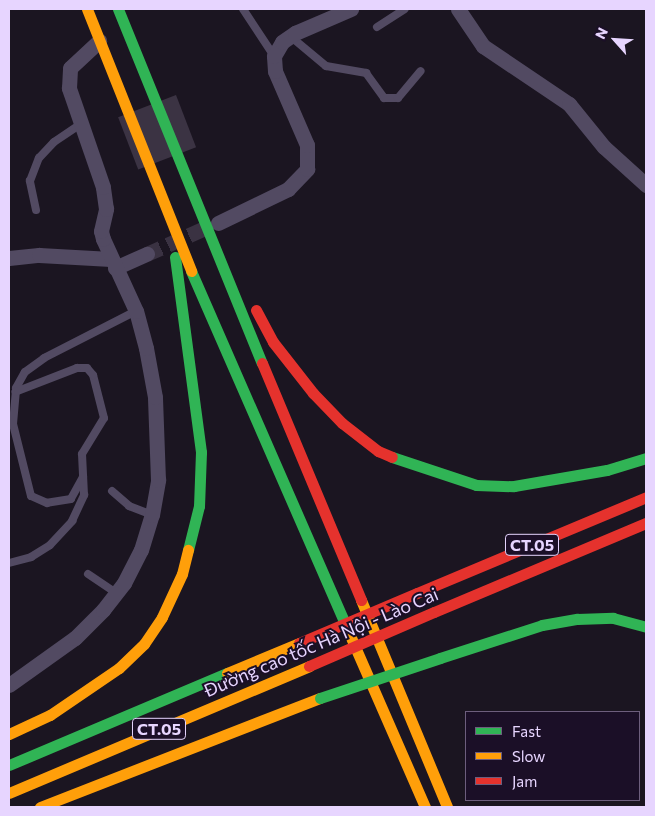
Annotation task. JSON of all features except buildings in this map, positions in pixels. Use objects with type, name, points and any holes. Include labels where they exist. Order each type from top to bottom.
[{"type":"highway","points":[[87,9],[169,220],[425,807]]},
{"type":"highway","points":[[118,9],[194,201],[447,807]]},
{"type":"highway","points":[[194,201],[213,227],[273,342],[313,393],[342,423],[378,451],[444,478],[486,486],[554,481],[646,458]]},
{"type":"highway","points":[[9,734],[50,715],[92,688],[144,644],[162,617],[188,558],[199,506],[201,452],[169,220]]},
{"type":"highway","name":"Đường cao tốc Hà Nội - Lào Cai","points":[[9,765],[646,497]]},
{"type":"highway","name":"Đường cao tốc Hà Nội - Lào Cai","points":[[9,793],[646,523]]},
{"type":"highway","points":[[40,807],[320,698],[542,625],[576,619],[613,618],[646,627]]},
{"type":"street","points":[[218,223],[288,188],[307,169],[307,145],[275,71],[274,56],[282,42],[290,36],[352,9]]},
{"type":"street","points":[[458,9],[483,46],[569,104],[604,147],[646,185]]},
{"type":"street","points":[[9,685],[75,638],[116,593],[141,550],[152,515],[158,460],[155,397],[136,311],[113,264],[101,230],[106,209],[102,187],[68,77],[76,61],[99,41]]},
{"type":"street","points":[[9,258],[39,255],[113,264],[148,254]]},
{"type":"lane","points":[[243,9],[274,56]]},
{"type":"lane","points":[[377,26],[405,9]]},
{"type":"lane","points":[[290,36],[326,66],[366,73],[384,98],[398,98],[421,71]]},
{"type":"lane","points":[[36,210],[30,181],[39,158],[54,142],[81,124]]},
{"type":"lane","points":[[83,477],[71,499],[47,503],[31,496],[13,424],[15,392],[25,372],[44,358],[136,311]]},
{"type":"lane","points":[[9,563],[31,557],[62,534],[81,505],[84,494],[82,454],[104,418],[93,375],[87,368],[77,368],[15,392]]},
{"type":"lane","points":[[112,490],[129,506],[152,515]]},
{"type":"lane","points":[[88,574],[116,593]]},
{"type":"tunnel","points":[[147,254],[210,226]]},
{"type":"traffic: fast","points":[[118,9],[262,363]]},
{"type":"traffic: fast","points":[[175,257],[201,452],[199,506],[188,550]]},
{"type":"traffic: fast","points":[[191,271],[349,633]]},
{"type":"traffic: fast","points":[[392,457],[476,485],[514,486],[607,470],[646,458]]},
{"type":"traffic: fast","points":[[440,658],[542,625],[577,619],[613,618],[646,627]]},
{"type":"traffic: fast","points":[[320,698],[440,658]]},
{"type":"traffic: fast","points":[[9,765],[227,673]]},
{"type":"traffic: slow","points":[[87,9],[191,271]]},
{"type":"traffic: slow","points":[[9,734],[50,715],[119,668],[144,644],[162,617],[182,574],[188,550]]},
{"type":"traffic: slow","points":[[361,600],[447,807]]},
{"type":"traffic: slow","points":[[349,633],[425,807]]},
{"type":"traffic: slow","points":[[227,673],[299,643]]},
{"type":"traffic: slow","points":[[9,793],[309,666]]},
{"type":"traffic: slow","points":[[40,807],[320,698]]},
{"type":"traffic: jam","points":[[256,310],[273,342],[313,393],[342,423],[378,451],[392,457]]},
{"type":"traffic: jam","points":[[262,363],[361,600]]},
{"type":"traffic: jam","points":[[417,593],[646,497]]},
{"type":"traffic: jam","points":[[434,612],[646,523]]},
{"type":"traffic: jam","points":[[299,643],[417,593]]},
{"type":"traffic: jam","points":[[309,666],[434,612]]}]
